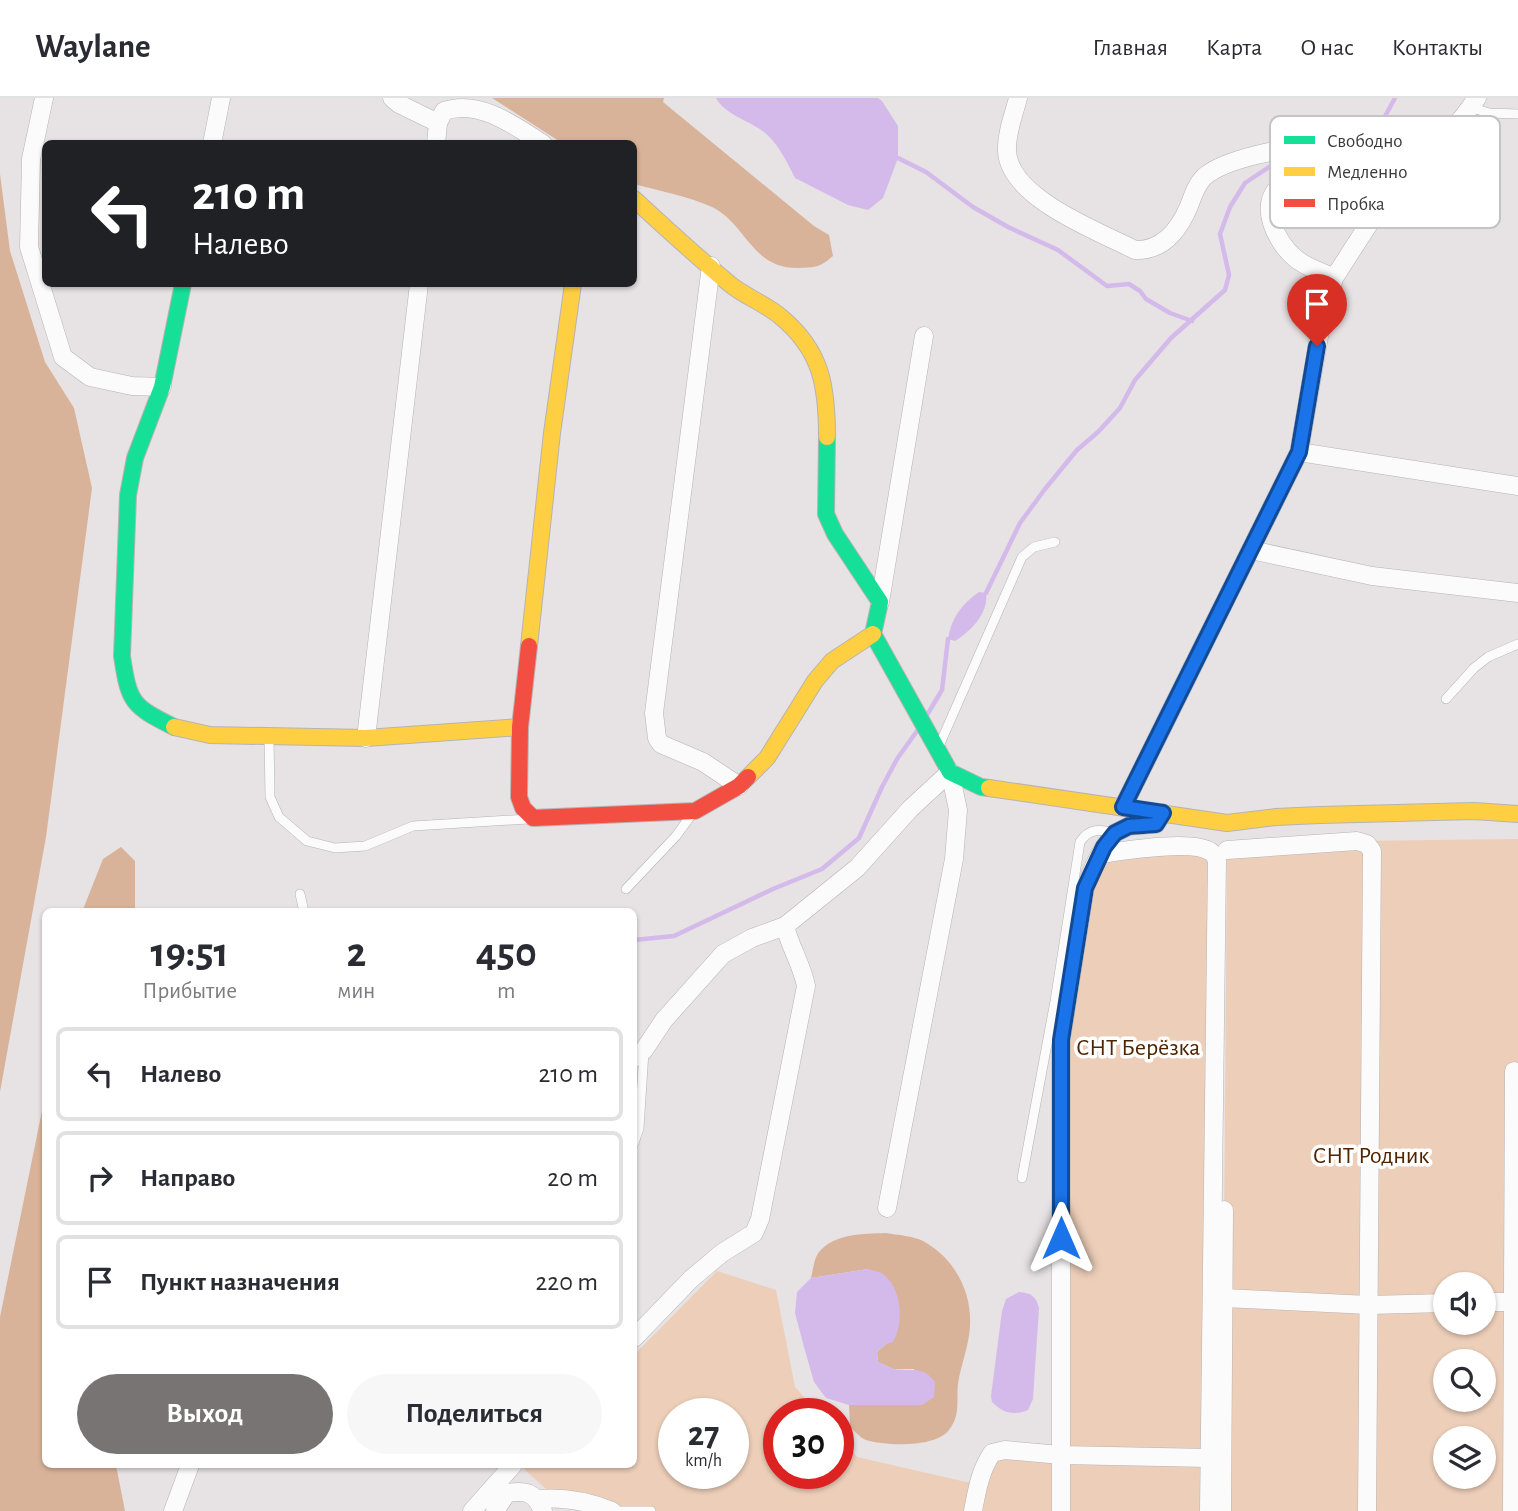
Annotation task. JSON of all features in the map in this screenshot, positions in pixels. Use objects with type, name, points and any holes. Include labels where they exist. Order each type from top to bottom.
[{"type":"street","points":[[44,98],[31,159],[29,247],[63,357],[90,377],[132,386],[162,387]]},
{"type":"street","points":[[213,140],[221,98]]},
{"type":"street","points":[[391,98],[438,122]]},
{"type":"street","points":[[1018,98],[1007,150],[1012,172],[1043,203],[1135,250],[1149,250],[1168,240],[1184,218],[1196,188],[1204,177],[1220,168],[1270,152]]},
{"type":"street","points":[[1462,116],[1474,102]]},
{"type":"street","points":[[436,140],[438,122],[444,111],[457,107],[484,111],[537,140]]},
{"type":"street","points":[[637,202],[733,287],[780,316],[808,344],[821,375],[827,400],[826,513],[835,534],[880,602]]},
{"type":"street","points":[[1273,228],[1295,259],[1334,278]]},
{"type":"street","points":[[1123,807],[1299,452],[1322,320],[1334,278],[1366,228]]},
{"type":"street","points":[[711,266],[654,713],[657,738],[661,744],[703,762],[739,786]]},
{"type":"street","points":[[182,287],[162,387],[135,458],[128,495],[122,656],[126,682],[137,707],[173,727],[210,735],[366,738],[520,727]]},
{"type":"street","points":[[366,738],[419,287]]},
{"type":"street","points":[[573,287],[552,433],[520,727],[519,797],[523,808],[533,818],[695,811],[739,786],[767,758],[815,681],[832,661],[873,634]]},
{"type":"street","points":[[887,1208],[954,859],[958,810],[950,772],[873,634],[924,336]]},
{"type":"street","points":[[1299,452],[1518,486]]},
{"type":"street","points":[[1251,550],[1372,576],[1518,593]]},
{"type":"street","points":[[950,772],[982,787],[1227,823],[1276,817],[1334,815],[1474,811],[1518,814]]},
{"type":"street","points":[[639,1054],[664,1020],[723,954],[752,938],[785,926],[857,869],[910,810],[950,772]]},
{"type":"street","points":[[1061,1511],[1061,1040],[1085,888],[1101,853],[1115,833],[1129,826],[1156,824],[1163,813]]},
{"type":"street","points":[[1222,1511],[1227,823]]},
{"type":"street","points":[[1227,850],[1357,841],[1367,844],[1372,851],[1367,1511]]},
{"type":"street","points":[[1101,853],[1167,846],[1203,848],[1213,852],[1217,860],[1209,1511]]},
{"type":"street","points":[[637,1335],[691,1279],[722,1253],[754,1233],[760,1219],[806,986],[803,970],[789,942],[785,926]]},
{"type":"street","points":[[1511,1511],[1514,1072]]},
{"type":"street","points":[[1223,1298],[1369,1305],[1433,1303]]},
{"type":"street","points":[[1496,1303],[1514,1302]]},
{"type":"street","points":[[973,1511],[985,1463],[992,1453],[1004,1450],[1061,1455],[1209,1458]]},
{"type":"street","points":[[173,1511],[189,1468]]},
{"type":"street","points":[[472,1511],[510,1468]]},
{"type":"street","points":[[495,1511],[507,1493],[523,1490],[540,1505],[555,1497],[597,1505],[612,1511]]},
{"type":"lane","points":[[1474,102],[1489,113],[1518,114]]},
{"type":"lane","points":[[938,748],[1022,557],[1034,547],[1055,542]]},
{"type":"lane","points":[[1446,699],[1474,668],[1488,657],[1518,643]]},
{"type":"lane","points":[[269,737],[268,775],[271,797],[279,817],[307,841],[335,848],[365,846],[413,826],[533,818]]},
{"type":"lane","points":[[626,888],[695,811]]},
{"type":"lane","points":[[1022,1178],[1055,1002],[1080,842],[1084,835],[1097,830],[1115,833]]},
{"type":"lane","points":[[300,894],[303,908]]},
{"type":"lane","points":[[637,1134],[642,1105],[639,1054]]},
{"type":"lane","points":[[612,1511],[651,1511]]},
{"type":"green space","name":"СНТ Родник","points":[[1518,839],[1518,1511],[1222,1511],[1227,850],[1357,841]]},
{"type":"green space","name":"СНТ Берёзка","points":[[1213,852],[1209,1511],[612,1511],[555,1497],[524,1469],[637,1468],[637,1352],[717,1271],[776,1290],[795,1387],[805,1398],[763,1398],[763,1489],[854,1489],[854,1454],[857,1457],[966,1482],[979,1482],[992,1453],[1061,1455],[1061,1040],[1101,854]]},
{"type":"shaded area","points":[[492,98],[664,98],[663,102],[814,226],[829,235],[833,256],[821,265],[799,268],[783,266],[760,254],[734,224],[712,207],[637,185],[637,140],[557,140]]},
{"type":"shaded area","points":[[716,98],[878,98],[898,126],[898,158],[883,198],[868,210],[848,205],[795,178],[782,153],[769,136],[725,109]]},
{"type":"shaded area","points":[[0,174],[10,251],[45,362],[74,408],[92,488],[46,837],[0,1092]]},
{"type":"shaded area","points":[[979,592],[986,593],[986,600],[978,621],[955,641],[948,639],[958,612]]},
{"type":"shaded area","points":[[121,847],[135,861],[135,908],[84,908],[103,859]]},
{"type":"shaded area","points":[[42,1111],[42,1468],[117,1468],[125,1511],[0,1511],[0,1317]]},
{"type":"shaded area","points":[[886,1233],[915,1238],[934,1248],[952,1266],[968,1300],[969,1333],[958,1384],[955,1419],[949,1430],[933,1440],[910,1444],[875,1442],[864,1439],[854,1430],[854,1405],[922,1405],[914,1369],[893,1369],[878,1362],[877,1352],[886,1344],[868,1269],[811,1278],[817,1255],[826,1246],[841,1238]]},
{"type":"shaded area","points":[[868,1269],[882,1274],[890,1281],[898,1298],[899,1326],[893,1342],[877,1352],[878,1362],[894,1369],[926,1373],[935,1382],[934,1397],[922,1405],[854,1405],[854,1398],[826,1398],[814,1382],[795,1313],[797,1292],[811,1278]]},
{"type":"shaded area","points":[[1019,1292],[1032,1296],[1039,1308],[1033,1399],[1028,1410],[1013,1413],[996,1406],[991,1396],[1002,1311],[1006,1299]]},
{"type":"waterway","points":[[1385,116],[1395,98]]},
{"type":"waterway","points":[[898,158],[926,172],[973,207],[1058,250],[1107,286],[1129,284],[1146,299],[1170,313],[1192,321]]},
{"type":"waterway","points":[[986,593],[1020,523],[1045,489],[1077,450],[1120,408],[1135,380],[1171,338],[1225,290],[1229,275],[1220,234],[1230,207],[1245,183],[1270,166]]},
{"type":"waterway","points":[[927,715],[942,690],[948,639]]},
{"type":"waterway","points":[[637,940],[674,936],[822,869],[859,838],[897,759],[917,731]]},
{"type":"traffic: fast","points":[[174,727],[149,714],[135,701],[127,684],[122,656],[128,495],[135,458],[162,387],[182,287]]},
{"type":"traffic: fast","points":[[827,437],[826,514],[835,534],[880,602],[873,634],[950,772],[981,787],[989,788]]},
{"type":"traffic: slow","points":[[637,202],[731,285],[769,308],[795,330],[814,357],[819,371],[826,402],[827,437]]},
{"type":"traffic: slow","points":[[529,646],[552,433],[573,287]]},
{"type":"traffic: slow","points":[[748,777],[767,758],[815,681],[832,661],[873,634]]},
{"type":"traffic: slow","points":[[174,727],[210,735],[366,738],[520,727]]},
{"type":"traffic: slow","points":[[989,788],[1227,823],[1320,815],[1474,811],[1518,814]]},
{"type":"traffic: jam","points":[[529,646],[520,727],[519,797],[523,808],[533,818],[695,811],[739,786],[748,777]]},
{"type":"route","points":[[1061,1238],[1061,1040],[1085,888],[1104,847],[1115,833],[1129,826],[1156,824],[1163,813],[1123,807],[1299,452],[1317,346]]}]
